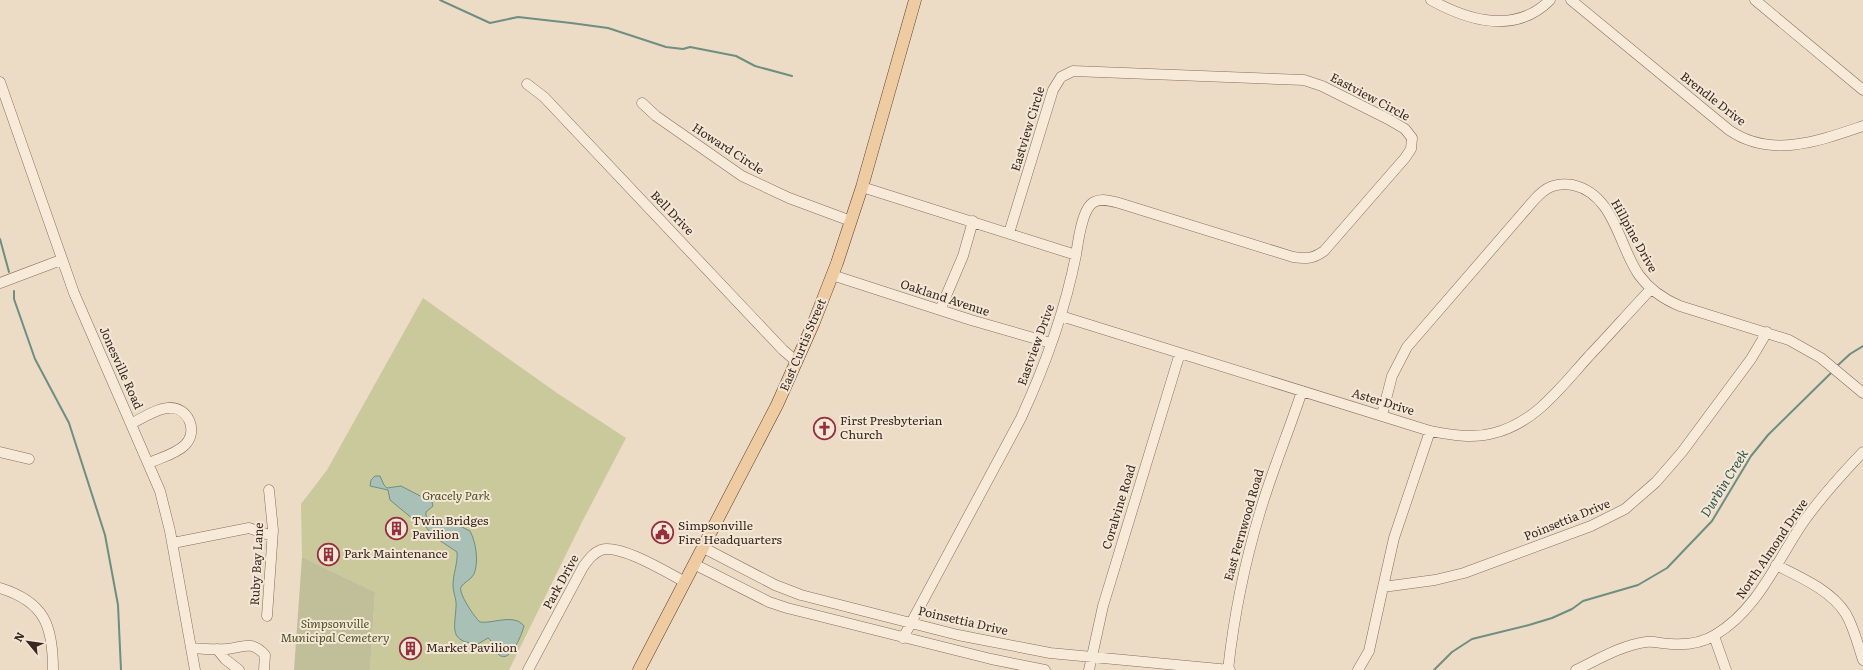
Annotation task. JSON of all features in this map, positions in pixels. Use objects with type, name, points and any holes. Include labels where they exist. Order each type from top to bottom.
[{"type":"main road","name":"East Curtis Street","points":[[640,670],[702,547],[777,405],[814,322],[832,275],[862,187],[915,0]]},
{"type":"street","points":[[1431,0],[1467,17],[1499,22],[1512,21],[1528,16],[1550,0]]},
{"type":"street","name":"Brendle Drive","points":[[1571,0],[1728,130],[1745,140],[1759,144],[1797,145],[1863,126]]},
{"type":"street","points":[[1755,0],[1863,90]]},
{"type":"street","name":"Eastview Circle","points":[[1009,233],[1054,90],[1059,79],[1073,71],[1304,80],[1322,86],[1388,119],[1405,129],[1412,138],[1411,149],[1406,158],[1324,251],[1314,257],[1305,259],[1293,257],[1119,203],[1102,200],[1093,202],[1088,207],[1081,229],[1076,255]]},
{"type":"street","name":"Jonesville Road","points":[[0,82],[61,260],[160,491],[173,543],[195,670]]},
{"type":"street","name":"Bell Drive","points":[[527,84],[544,97],[783,350],[797,362]]},
{"type":"street","name":"Howard Circle","points":[[642,103],[656,116],[742,176],[789,198],[851,221]]},
{"type":"street","name":"Hillpine Drive","points":[[1382,415],[1392,376],[1407,347],[1535,199],[1546,188],[1553,185],[1568,184],[1586,190],[1594,196],[1612,217],[1635,268],[1651,289],[1680,306],[1782,337],[1804,348],[1829,365],[1863,393]]},
{"type":"street","points":[[862,187],[973,221],[1076,255]]},
{"type":"street","points":[[940,310],[963,256],[973,221]]},
{"type":"street","name":"Eastview Drive","points":[[904,638],[1021,418],[1061,316],[1076,255]]},
{"type":"street","points":[[0,283],[61,260]]},
{"type":"street","name":"Oakland Avenue","points":[[832,275],[940,310],[1051,343]]},
{"type":"street","name":"Aster Drive","points":[[1061,316],[1430,431],[1460,436],[1482,435],[1504,430],[1525,420],[1557,391],[1651,289]]},
{"type":"street","name":"Poinsettia Drive","points":[[1383,587],[1435,580],[1464,573],[1591,526],[1625,509],[1656,482],[1682,452],[1751,359],[1767,332]]},
{"type":"street","name":"Coralvine Road","points":[[1089,670],[1103,606],[1180,353]]},
{"type":"street","name":"East Fernwood Road","points":[[1228,670],[1238,593],[1244,570],[1260,511],[1302,390]]},
{"type":"street","points":[[131,424],[155,412],[170,407],[180,410],[189,420],[191,435],[186,445],[148,463]]},
{"type":"street","points":[[1358,670],[1369,651],[1394,538],[1430,431]]},
{"type":"street","points":[[0,452],[29,459]]},
{"type":"street","name":"North Almond Drive","points":[[1582,669],[1641,643],[1652,642],[1683,644],[1697,642],[1714,636],[1734,622],[1749,607],[1776,564],[1826,492],[1863,452]]},
{"type":"street","name":"Ruby Bay Lane","points":[[267,616],[273,530],[270,490]]},
{"type":"street","points":[[173,543],[249,528],[272,536]]},
{"type":"street","name":"Poinsettia Drive","points":[[702,547],[781,588],[800,595],[912,623],[1002,644],[1050,653],[1228,670]]},
{"type":"street","name":"Park Drive","points":[[528,670],[583,567],[590,557],[602,550],[613,549],[637,557],[685,582]]},
{"type":"street","points":[[694,564],[769,602],[787,608],[904,638],[1045,670]]},
{"type":"street","points":[[1776,564],[1813,585],[1837,602],[1852,626],[1863,660]]},
{"type":"street","points":[[0,588],[22,596],[42,614],[49,627],[52,641],[53,670]]},
{"type":"street","points":[[1714,636],[1726,670]]},
{"type":"street","points":[[191,648],[228,649],[241,645],[259,648],[265,655],[264,670]]},
{"type":"street","points":[[217,649],[225,659],[239,670]]},
{"type":"green space","name":"Gracely Park","points":[[423,298],[557,393],[626,438],[582,522],[509,670],[370,670],[375,592],[302,557],[301,504],[327,470]]},
{"type":"green space","name":"Simpsonville Municipal Cemetery","points":[[302,557],[375,592],[370,670],[294,670]]},
{"type":"shaded area","points":[[375,476],[380,476],[387,488],[401,486],[432,502],[433,506],[426,512],[426,516],[432,523],[440,524],[452,522],[470,531],[477,558],[476,569],[473,576],[461,587],[464,600],[480,622],[515,620],[524,626],[515,648],[511,653],[502,657],[498,654],[492,642],[488,638],[478,644],[468,643],[458,637],[455,633],[456,604],[453,585],[457,552],[433,536],[419,518],[413,519],[390,500],[388,490],[370,486],[371,480]]},
{"type":"waterway","points":[[440,0],[490,23],[518,17],[608,28],[666,47],[683,49],[690,47],[736,56],[755,66],[792,76]]},
{"type":"waterway","points":[[0,239],[9,272]]},
{"type":"waterway","points":[[14,291],[14,299],[35,359],[69,423],[105,535],[118,605],[121,670]]},
{"type":"waterway","name":"Durbin Creek","points":[[1836,367],[1850,354],[1863,346]]},
{"type":"waterway","name":"Durbin Creek","points":[[1434,670],[1452,652],[1472,639],[1552,618],[1572,609],[1583,601],[1638,585],[1667,568],[1712,521],[1751,456],[1768,435],[1832,372]]},
{"type":"place","name":"First Presbyterian Church","points":[[825,428]]},
{"type":"place","name":"Twin Bridges Pavilion","points":[[397,528]]},
{"type":"place","name":"Simpsonville Fire Headquarters","points":[[662,533]]},
{"type":"place","name":"Park Maintenance","points":[[328,554]]},
{"type":"place","name":"Market Pavilion","points":[[411,648]]}]
